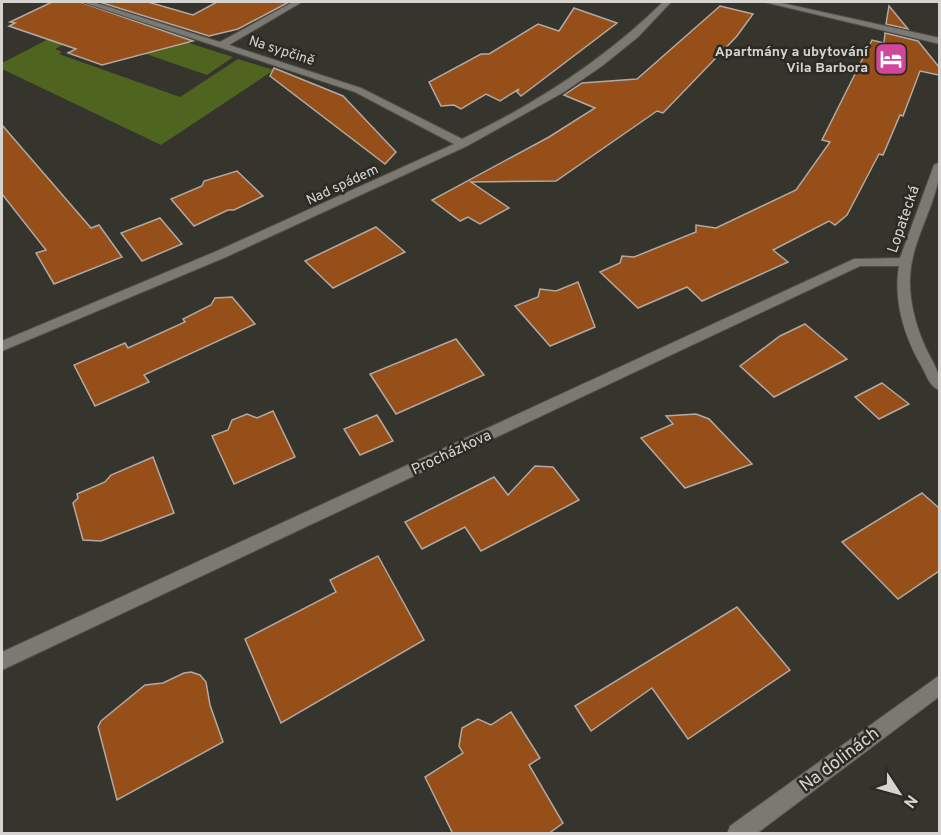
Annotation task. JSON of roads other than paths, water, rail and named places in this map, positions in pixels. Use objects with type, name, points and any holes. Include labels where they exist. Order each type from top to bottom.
[{"type":"street","name":"Na sypčině","points":[[86,2],[358,90],[463,144]]},
{"type":"street","points":[[222,45],[297,2]]},
{"type":"street","name":"Nad spádem","points":[[2,346],[91,311],[241,246],[463,144],[553,93],[607,57],[650,21],[667,2]]},
{"type":"street","points":[[768,2],[939,41]]},
{"type":"street","name":"Lopatecká","points":[[939,165],[905,262],[905,302],[916,344],[939,385]]},
{"type":"street","name":"Procházkova","points":[[2,661],[858,262],[905,262]]},
{"type":"street","name":"Na dolinách","points":[[738,834],[939,684]]},
{"type":"place","name":"Apartmány a ubytování Vila Barbora","points":[[891,59]]}]
